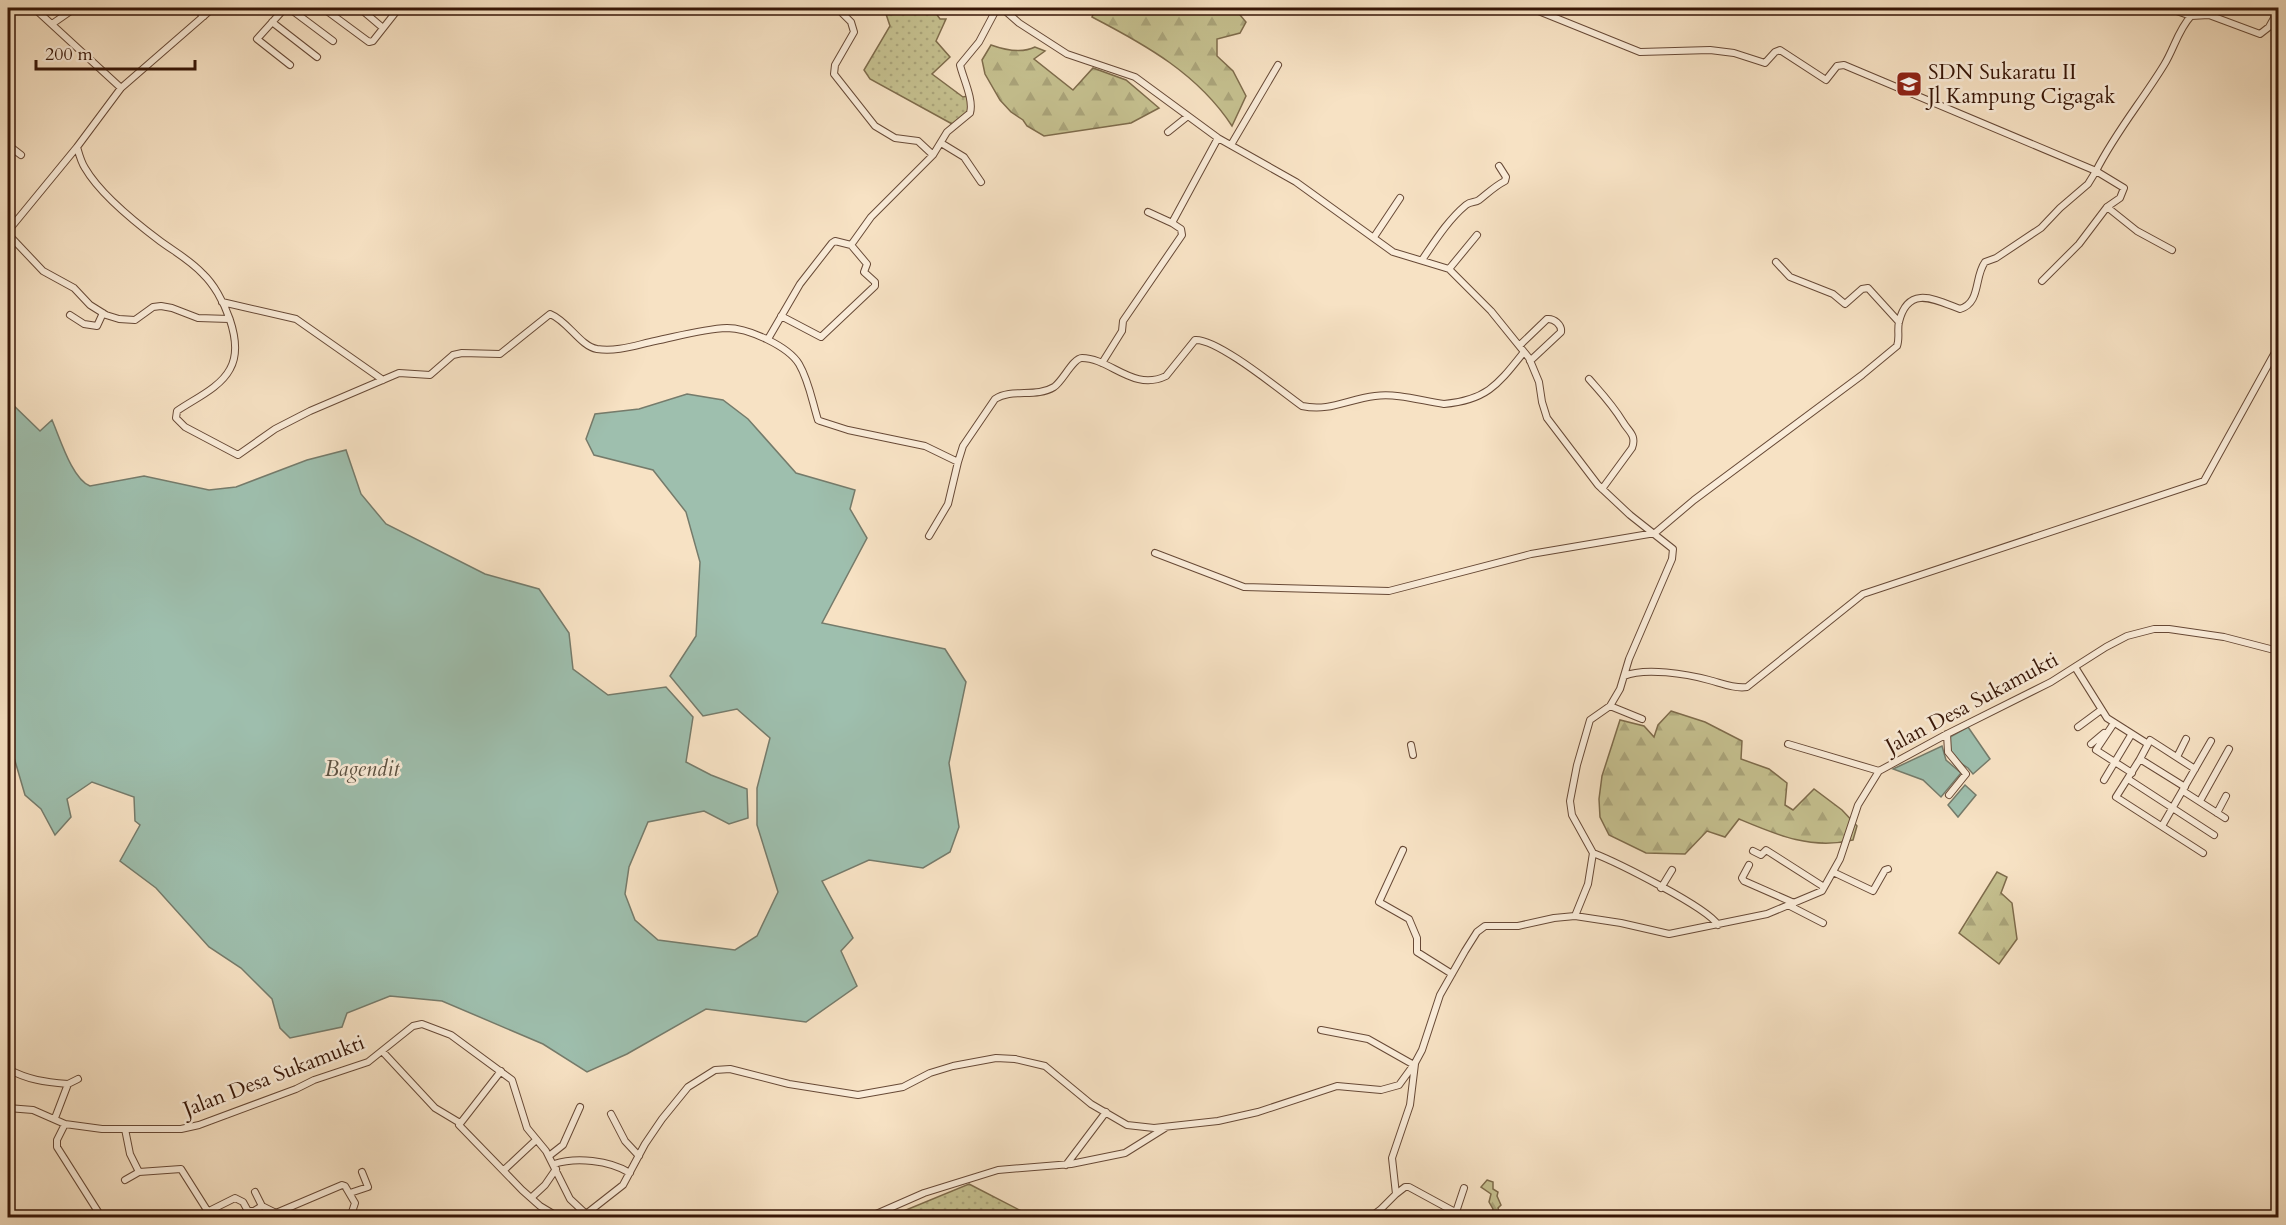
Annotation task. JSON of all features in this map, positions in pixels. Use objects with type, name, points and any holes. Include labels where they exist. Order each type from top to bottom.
[{"type":"street","points":[[34,8],[121,88]]},
{"type":"street","points":[[41,14],[51,8]]},
{"type":"street","points":[[52,24],[75,8]]},
{"type":"street","points":[[195,8],[204,16]]},
{"type":"street","points":[[213,8],[121,88],[8,233],[43,271],[74,288],[90,305],[103,313],[128,321],[135,320],[153,307],[161,306],[198,318],[229,319]]},
{"type":"street","points":[[290,65],[257,39],[287,8],[333,41]]},
{"type":"street","points":[[323,8],[369,42],[373,41],[395,9]]},
{"type":"street","points":[[837,8],[853,25],[854,32],[834,68],[834,74],[874,126],[895,138],[918,141],[933,155]]},
{"type":"street","points":[[843,14],[850,8]]},
{"type":"street","points":[[851,245],[871,217],[933,155],[951,128],[970,113],[966,80],[960,65],[979,42],[996,8]]},
{"type":"street","points":[[1002,8],[1019,23],[1067,54],[1135,77],[1218,138],[1296,182],[1393,252],[1449,269],[1468,286],[1520,345],[1539,382],[1547,418],[1602,489],[1630,515],[1655,533],[1673,549],[1674,553],[1620,689],[1610,706],[1590,720],[1577,765],[1570,801],[1573,817],[1593,853],[1697,908],[1718,925]]},
{"type":"street","points":[[1531,8],[1640,52],[1710,50],[1734,53],[1765,63],[1780,50],[1826,80],[1837,66],[1844,65],[2096,171],[2124,188],[2120,198],[2107,207],[2079,244],[2042,281]]},
{"type":"street","points":[[2168,8],[2191,16],[2209,15],[2261,34],[2269,27],[2278,11]]},
{"type":"street","points":[[363,11],[383,28]]},
{"type":"street","points":[[1155,553],[1244,587],[1389,591],[1531,554],[1655,533],[1897,346],[1899,322],[1906,306],[1919,297],[1938,299],[1960,309],[1966,307],[1976,292],[1979,272],[1985,262],[1996,258],[2041,228],[2088,184],[2114,137],[2165,63],[2174,41],[2191,16]]},
{"type":"street","points":[[272,22],[317,57]]},
{"type":"street","points":[[1231,145],[1278,65]]},
{"type":"street","points":[[1168,132],[1188,116]]},
{"type":"street","points":[[1173,220],[1218,138]]},
{"type":"street","points":[[941,143],[964,157],[981,182]]},
{"type":"street","points":[[8,145],[21,155]]},
{"type":"street","points":[[77,147],[92,179],[146,230],[205,275],[222,302],[236,342],[235,361],[230,371],[208,390],[177,411],[176,418],[185,427],[238,455],[275,429],[310,411],[399,373],[430,375],[448,357],[457,354],[500,354],[550,314],[564,322],[586,344],[598,349],[620,349],[692,333],[730,328],[768,339],[793,356],[799,364],[809,385],[818,420],[848,430],[926,446],[958,462]]},
{"type":"street","points":[[1422,260],[1445,227],[1465,206],[1470,202],[1478,201],[1493,187],[1505,181],[1506,177],[1499,166]]},
{"type":"street","points":[[1374,237],[1400,198]]},
{"type":"street","points":[[2107,207],[2137,231],[2172,250]]},
{"type":"street","points":[[1102,363],[1122,331],[1123,321],[1182,235],[1181,228],[1173,220],[1148,212]]},
{"type":"street","points":[[1449,269],[1477,235]]},
{"type":"street","points":[[768,339],[800,285],[832,243],[836,241],[851,245],[867,264],[864,272],[875,282],[874,286],[821,337],[782,316]]},
{"type":"street","points":[[1776,262],[1790,277],[1833,294],[1845,303],[1862,289],[1868,288],[1899,322]]},
{"type":"street","points":[[222,302],[296,319],[383,380]]},
{"type":"street","points":[[70,315],[84,324],[97,326],[103,313]]},
{"type":"street","points":[[1520,345],[1547,320],[1552,320],[1559,325],[1561,332],[1530,361]]},
{"type":"street","points":[[929,536],[948,504],[963,446],[995,399],[1002,395],[1051,389],[1065,377],[1078,359],[1102,363],[1136,379],[1161,378],[1166,376],[1195,340],[1208,342],[1222,349],[1302,406],[1314,409],[1388,395],[1453,404],[1488,392],[1497,386],[1524,352]]},
{"type":"street","points":[[1623,678],[1636,672],[1658,672],[1698,677],[1736,687],[1747,687],[1863,594],[2204,481],[2278,347]]},
{"type":"street","points":[[1589,379],[1618,411],[1634,441],[1632,448],[1602,489]]},
{"type":"street","name":"Jalan Desa Sukamukti","points":[[8,1108],[33,1110],[65,1124],[102,1129],[181,1129],[199,1125],[297,1089],[314,1080],[368,1062],[413,1026],[422,1024],[451,1035],[512,1080],[527,1128],[549,1156],[574,1205],[586,1214],[623,1185],[662,1119],[688,1088],[715,1070],[730,1069],[789,1084],[858,1095],[903,1087],[930,1073],[962,1064],[996,1058],[1016,1059],[1045,1066],[1077,1092],[1127,1125],[1146,1128],[1218,1121],[1258,1112],[1337,1086],[1381,1090],[1397,1086],[1414,1064],[1431,1027],[1440,995],[1477,932],[1485,926],[1518,926],[1575,916],[1670,934],[1767,914],[1819,893],[1824,887],[1840,860],[1858,805],[1879,771],[2051,682],[2127,636],[2154,629],[2169,628],[2224,637],[2278,651]]},
{"type":"street","points":[[2074,667],[2112,726],[2148,744]]},
{"type":"street","points":[[1610,706],[1642,719]]},
{"type":"street","points":[[2078,727],[2101,710]]},
{"type":"street","points":[[2091,744],[2112,726]]},
{"type":"street","points":[[2112,726],[2096,750],[2115,762],[2173,808],[2214,835]]},
{"type":"street","points":[[1947,734],[1948,752],[1966,772],[1949,795]]},
{"type":"street","points":[[2104,780],[2132,735]]},
{"type":"street","points":[[2177,757],[2186,739]]},
{"type":"street","points":[[2195,768],[2150,740],[2116,797],[2203,853]]},
{"type":"street","points":[[2162,826],[2211,741]]},
{"type":"street","points":[[1788,744],[1879,771]]},
{"type":"street","points":[[1411,746],[1413,755]]},
{"type":"street","points":[[2200,801],[2229,749]]},
{"type":"street","points":[[2140,759],[2225,818]]},
{"type":"street","points":[[2217,813],[2226,796]]},
{"type":"street","points":[[1403,849],[1379,902],[1409,919],[1417,938],[1417,952],[1452,974]]},
{"type":"street","points":[[1753,851],[1761,855],[1766,850],[1824,887]]},
{"type":"street","points":[[1575,916],[1588,884],[1593,853]]},
{"type":"street","points":[[1749,865],[1742,878],[1744,881],[1791,904],[1822,923]]},
{"type":"street","points":[[1833,872],[1873,891],[1885,870],[1888,869]]},
{"type":"street","points":[[1661,888],[1672,870]]},
{"type":"street","points":[[1321,1030],[1368,1039],[1414,1064],[1410,1105],[1392,1161],[1396,1192]]},
{"type":"street","points":[[382,1051],[435,1108],[460,1123],[461,1128],[531,1198],[560,1218]]},
{"type":"street","points":[[8,1069],[42,1083],[68,1084],[78,1079]]},
{"type":"street","points":[[460,1123],[501,1071]]},
{"type":"street","points":[[55,1118],[68,1084]]},
{"type":"street","points":[[549,1156],[563,1145],[580,1107]]},
{"type":"street","points":[[1066,1165],[1108,1113]]},
{"type":"street","points":[[611,1114],[625,1141],[639,1156]]},
{"type":"street","points":[[65,1124],[57,1140],[57,1147],[102,1218]]},
{"type":"street","points":[[867,1218],[924,1193],[998,1170],[1066,1165],[1125,1153],[1166,1127]]},
{"type":"street","points":[[1146,1128],[1152,1136]]},
{"type":"street","points":[[125,1129],[130,1154],[140,1172]]},
{"type":"street","points":[[504,1170],[536,1140]]},
{"type":"street","points":[[531,1198],[545,1185],[555,1167],[571,1160],[614,1165],[630,1173]]},
{"type":"street","points":[[124,1180],[140,1172],[181,1169],[210,1214],[235,1198],[243,1202],[248,1211],[254,1211],[262,1206]]},
{"type":"street","points":[[350,1193],[368,1187],[362,1172]]},
{"type":"street","points":[[255,1192],[262,1206],[276,1213],[340,1186],[345,1186],[355,1203],[353,1218]]},
{"type":"street","points":[[1372,1216],[1396,1192],[1409,1186],[1466,1218]]},
{"type":"street","points":[[1456,1212],[1464,1188]]},
{"type":"street","points":[[579,1218],[586,1214]]},
{"type":"street","points":[[1372,1216],[1382,1218]]},
{"type":"green space","points":[[884,8],[937,8],[935,12],[940,19],[946,19],[936,41],[950,57],[932,74],[963,97],[968,96],[971,111],[954,125],[870,79],[864,70],[890,26]]},
{"type":"green space","points":[[1096,8],[1235,9],[1246,22],[1240,33],[1217,39],[1217,56],[1233,71],[1246,96],[1232,126],[1203,91],[1170,62],[1092,17]]},
{"type":"green space","points":[[991,45],[1013,50],[1035,47],[1045,51],[1034,59],[1073,90],[1093,68],[1126,80],[1159,108],[1131,123],[1044,136],[1027,126],[1000,100],[985,74],[982,60]]},
{"type":"green space","points":[[1671,711],[1705,722],[1742,741],[1741,759],[1769,769],[1787,783],[1785,805],[1793,810],[1814,789],[1842,810],[1857,826],[1853,840],[1838,843],[1808,842],[1781,835],[1739,819],[1725,837],[1707,831],[1685,854],[1646,853],[1609,835],[1600,817],[1599,799],[1602,776],[1620,720],[1644,726],[1654,737],[1658,725]]},
{"type":"green space","points":[[1997,872],[2007,877],[2001,893],[2012,903],[2017,939],[1999,964],[1959,933]]},
{"type":"green space","points":[[1487,1180],[1493,1182],[1493,1189],[1498,1192],[1497,1196],[1501,1205],[1498,1208],[1500,1214],[1497,1216],[1492,1213],[1493,1209],[1489,1202],[1491,1194],[1481,1187]]},
{"type":"green space","points":[[969,1184],[1033,1217],[889,1217]]},
{"type":"water","name":"Bagendit","points":[[687,394],[723,400],[748,419],[796,473],[855,490],[850,509],[867,538],[822,623],[945,649],[966,682],[949,763],[959,827],[950,852],[923,868],[869,860],[822,881],[853,938],[841,951],[857,986],[806,1022],[706,1009],[627,1054],[587,1072],[543,1044],[442,1001],[390,996],[347,1013],[342,1027],[290,1038],[280,1028],[272,999],[241,968],[209,947],[156,888],[120,861],[140,825],[135,821],[134,797],[92,782],[67,799],[71,817],[55,835],[41,809],[25,795],[8,737],[8,400],[40,431],[52,420],[72,467],[90,486],[144,476],[209,490],[236,487],[307,460],[346,450],[361,494],[386,524],[485,574],[539,589],[569,633],[573,669],[608,695],[666,687],[693,717],[686,762],[747,789],[748,818],[729,824],[704,811],[648,822],[629,867],[625,894],[635,920],[658,940],[735,950],[757,936],[778,892],[757,825],[757,788],[770,738],[737,709],[703,716],[670,676],[696,636],[700,562],[686,512],[653,470],[594,455],[586,439],[595,414],[639,409]]},
{"type":"water","points":[[1968,727],[1990,759],[1973,774],[1950,756],[1950,737]]},
{"type":"water","points":[[1942,746],[1946,760],[1961,773],[1941,797],[1923,780],[1893,769]]},
{"type":"water","points":[[1965,785],[1976,795],[1958,817],[1948,805]]},
{"type":"place","name":"SDN Sukaratu II Jl Kampung Cigagak","points":[[1909,84]]}]
